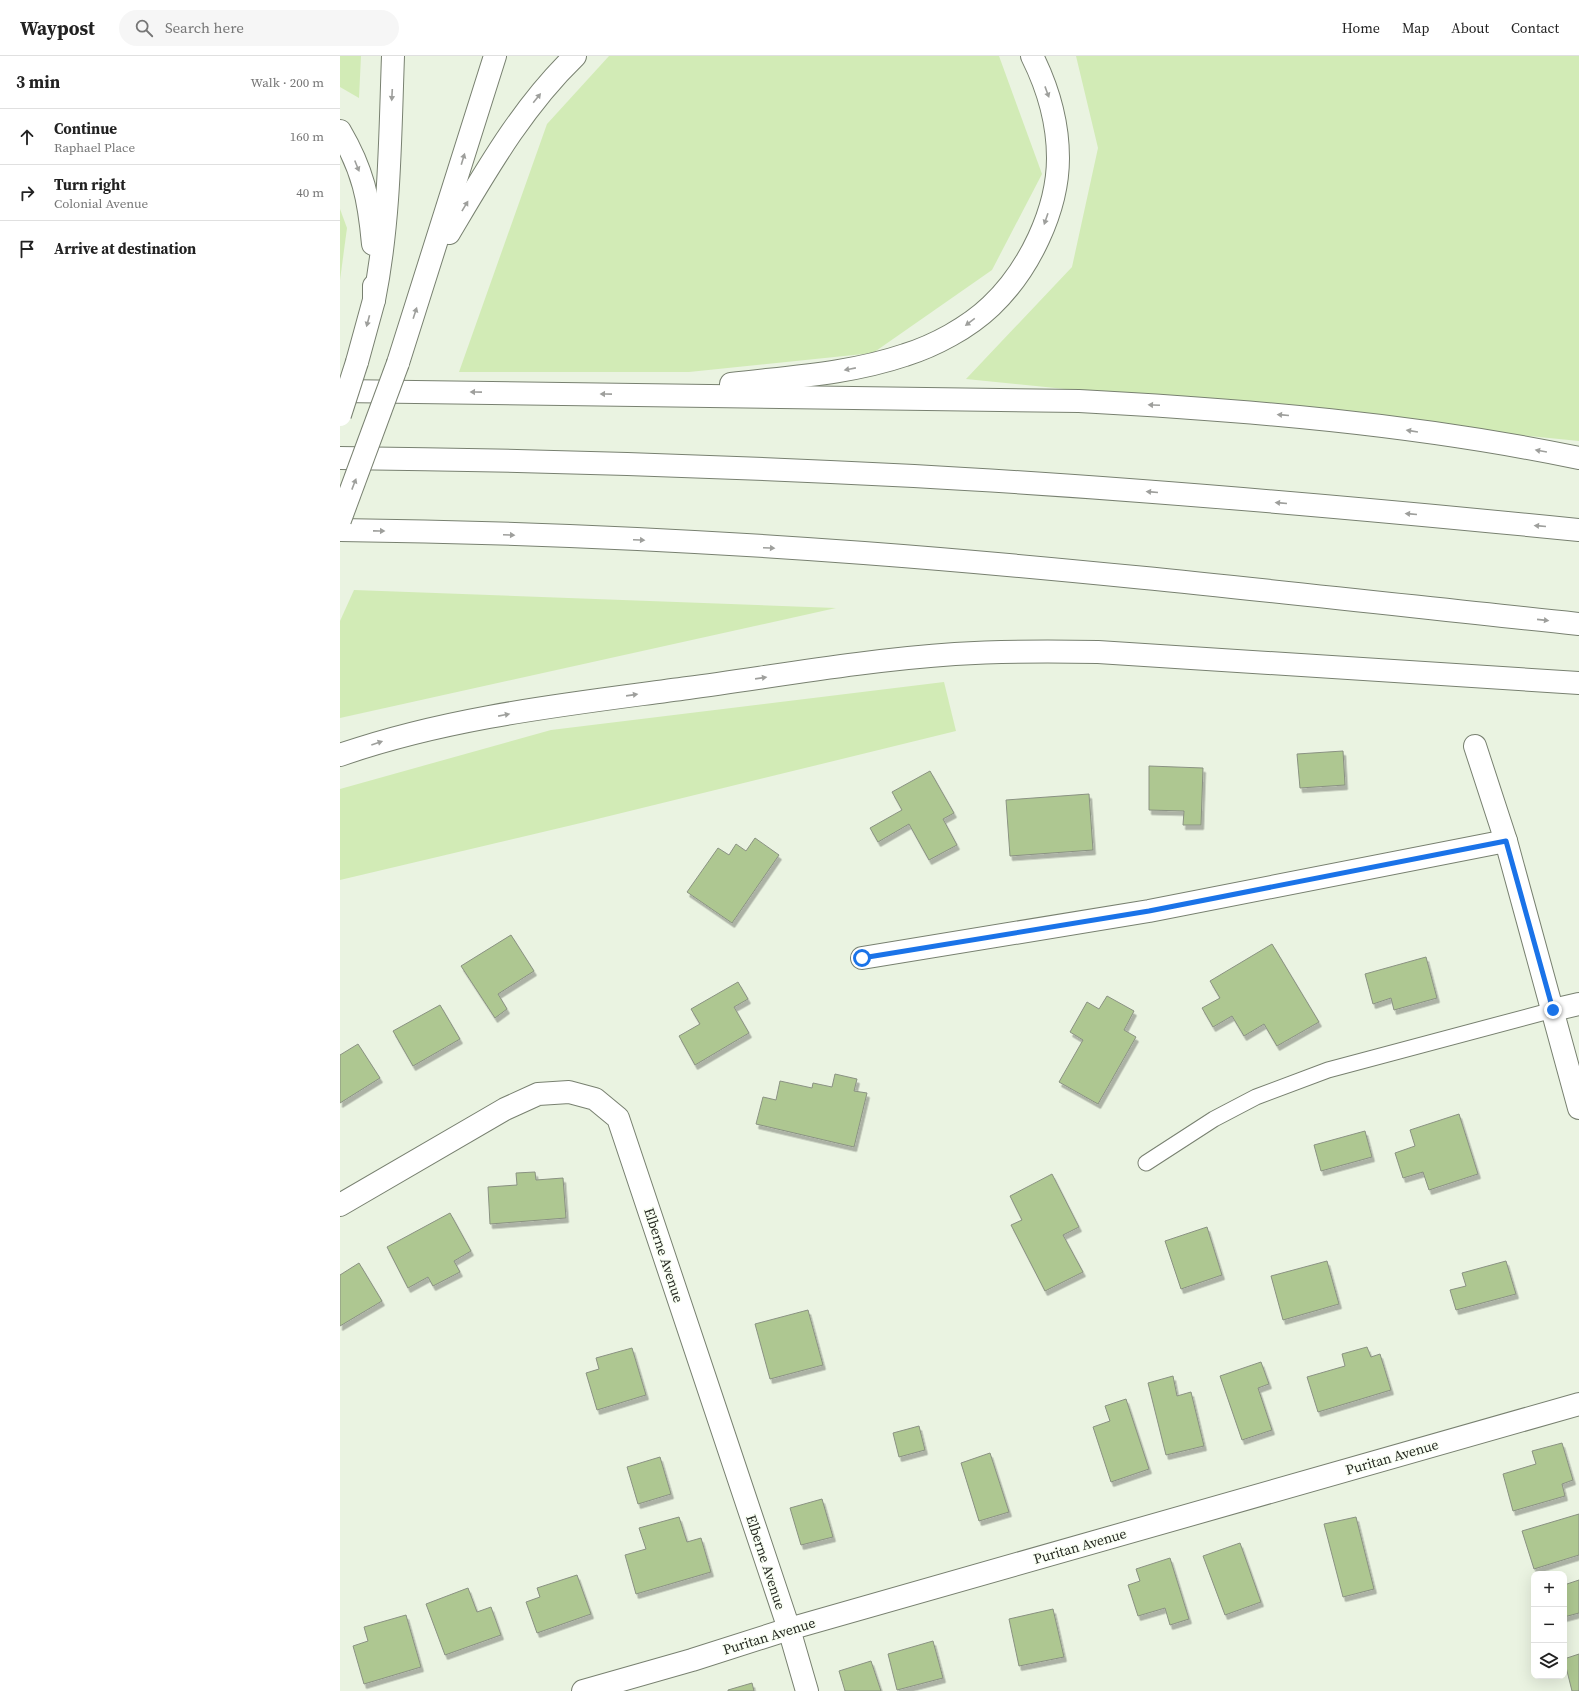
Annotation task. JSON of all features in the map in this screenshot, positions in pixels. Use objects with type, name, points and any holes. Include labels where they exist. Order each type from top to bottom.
[{"type":"main road","points":[[340,415],[357,362],[374,300],[382,257],[393,56]]},
{"type":"main road","points":[[340,520],[398,363],[431,263],[495,56]]},
{"type":"main road","points":[[431,263],[488,168],[519,121],[555,76],[575,56]]},
{"type":"main road","points":[[645,394],[828,373],[870,365],[906,355],[935,342],[964,326],[991,306],[1026,261],[1039,239],[1056,187],[1058,158],[1056,128],[1050,100],[1032,56]]},
{"type":"main road","points":[[340,131],[353,155],[369,199],[374,255],[374,300]]},
{"type":"main road","points":[[340,391],[1079,401],[1208,408],[1311,418],[1397,428],[1502,444],[1579,458]]},
{"type":"main road","points":[[340,458],[474,459],[914,476],[1121,490],[1410,513],[1579,530]]},
{"type":"main road","points":[[340,530],[533,536],[863,553],[1184,582],[1579,624]]},
{"type":"main road","points":[[340,755],[382,741],[442,726],[545,707],[880,662],[955,654],[1030,651],[1098,652],[1579,683]]},
{"type":"main road","points":[[1475,746],[1506,841],[1579,1108]]},
{"type":"main road","points":[[862,958],[1149,911],[1506,841]]},
{"type":"main road","points":[[1553,1010],[1579,1004]]},
{"type":"main road","name":"Elberne Avenue","points":[[340,1205],[505,1109],[538,1094],[569,1092],[595,1098],[618,1118],[789,1629],[807,1691]]},
{"type":"main road","name":"Puritan Avenue","points":[[583,1691],[692,1660],[789,1629],[1579,1404]]},
{"type":"lane","points":[[1146,1163],[1214,1120],[1256,1097],[1328,1070],[1553,1010]]},
{"type":"green space","points":[[340,56],[361,56],[359,98],[340,87]]},
{"type":"green space","points":[[609,56],[999,56],[1042,174],[992,270],[873,353],[689,372],[459,372],[547,124]]},
{"type":"green space","points":[[1076,56],[1579,56],[1579,441],[966,379],[1072,267],[1098,148]]},
{"type":"green space","points":[[340,209],[347,228],[340,280]]},
{"type":"green space","points":[[354,590],[836,608],[340,718],[340,621]]},
{"type":"green space","points":[[944,682],[956,731],[585,822],[340,880],[340,789],[551,730]]},
{"type":"building","points":[[1343,751],[1345,785],[1300,788],[1297,754]]},
{"type":"building","points":[[1149,766],[1203,768],[1201,825],[1183,825],[1184,811],[1149,810]]},
{"type":"building","points":[[930,771],[954,813],[943,819],[957,845],[929,860],[909,824],[878,842],[870,828],[902,810],[892,792]]},
{"type":"building","points":[[1089,794],[1093,850],[1010,856],[1006,800]]},
{"type":"building","points":[[755,838],[779,855],[732,923],[687,892],[718,848],[729,855],[736,844],[746,851]]},
{"type":"building","points":[[511,935],[534,971],[498,994],[507,1009],[495,1018],[461,966]]},
{"type":"building","points":[[1272,944],[1319,1022],[1277,1046],[1264,1024],[1244,1036],[1232,1016],[1213,1027],[1202,1008],[1220,998],[1210,981]]},
{"type":"building","points":[[1426,957],[1437,998],[1394,1010],[1391,998],[1373,1004],[1365,974]]},
{"type":"building","points":[[738,982],[748,999],[734,1007],[749,1033],[695,1065],[679,1036],[700,1024],[691,1009]]},
{"type":"building","points":[[1107,996],[1134,1011],[1124,1030],[1136,1037],[1098,1104],[1059,1082],[1083,1040],[1070,1032],[1087,1002],[1099,1009]]},
{"type":"building","points":[[440,1005],[460,1039],[413,1066],[393,1031]]},
{"type":"building","points":[[358,1044],[380,1078],[340,1103],[340,1055]]},
{"type":"building","points":[[835,1074],[857,1079],[854,1091],[867,1093],[854,1147],[756,1124],[763,1097],[776,1100],[780,1081],[812,1088],[813,1083],[832,1087]]},
{"type":"building","points":[[1459,1114],[1478,1174],[1429,1190],[1423,1172],[1403,1178],[1395,1153],[1415,1146],[1410,1130]]},
{"type":"building","points":[[1365,1131],[1372,1157],[1321,1171],[1314,1145]]},
{"type":"building","points":[[535,1172],[536,1180],[563,1178],[566,1218],[490,1224],[488,1187],[517,1185],[516,1173]]},
{"type":"building","points":[[1052,1174],[1079,1227],[1063,1235],[1083,1272],[1045,1291],[1011,1225],[1022,1220],[1010,1196]]},
{"type":"building","points":[[450,1213],[471,1251],[454,1261],[460,1272],[433,1286],[428,1277],[408,1288],[387,1247]]},
{"type":"building","points":[[1207,1227],[1222,1275],[1181,1289],[1165,1241]]},
{"type":"building","points":[[1327,1261],[1339,1304],[1283,1320],[1271,1276]]},
{"type":"building","points":[[1506,1261],[1516,1294],[1456,1310],[1450,1290],[1466,1286],[1462,1273]]},
{"type":"building","points":[[359,1263],[382,1301],[340,1326],[340,1275]]},
{"type":"building","points":[[808,1310],[823,1365],[770,1379],[755,1324]]},
{"type":"building","points":[[1367,1347],[1371,1357],[1380,1354],[1391,1390],[1318,1412],[1307,1377],[1345,1366],[1342,1354]]},
{"type":"building","points":[[632,1348],[646,1395],[597,1410],[586,1373],[599,1369],[596,1358]]},
{"type":"building","points":[[1261,1362],[1269,1384],[1258,1388],[1272,1430],[1242,1440],[1220,1376]]},
{"type":"building","points":[[1173,1376],[1177,1396],[1191,1392],[1204,1446],[1166,1455],[1148,1383]]},
{"type":"building","points":[[1126,1399],[1149,1469],[1111,1482],[1093,1427],[1110,1421],[1105,1406]]},
{"type":"building","points":[[919,1426],[925,1450],[899,1457],[893,1433]]},
{"type":"building","points":[[1562,1443],[1573,1480],[1562,1484],[1565,1496],[1513,1511],[1503,1474],[1536,1464],[1532,1451]]},
{"type":"building","points":[[990,1453],[1009,1512],[979,1521],[961,1463]]},
{"type":"building","points":[[660,1457],[671,1494],[638,1504],[627,1467]]},
{"type":"building","points":[[822,1499],[833,1537],[801,1545],[790,1508]]},
{"type":"building","points":[[1579,1514],[1579,1555],[1534,1569],[1522,1531]]},
{"type":"building","points":[[679,1517],[687,1542],[701,1538],[711,1572],[636,1594],[625,1555],[646,1549],[639,1528]]},
{"type":"building","points":[[1356,1517],[1374,1589],[1343,1597],[1324,1524]]},
{"type":"building","points":[[1240,1543],[1261,1602],[1225,1615],[1203,1556]]},
{"type":"building","points":[[1170,1558],[1189,1619],[1170,1625],[1165,1608],[1138,1616],[1128,1585],[1140,1581],[1136,1569]]},
{"type":"building","points":[[577,1575],[591,1614],[537,1633],[526,1602],[540,1597],[537,1588]]},
{"type":"building","points":[[1579,1580],[1579,1613],[1567,1616],[1567,1607],[1567,1584]]},
{"type":"building","points":[[468,1588],[477,1612],[491,1607],[501,1635],[445,1655],[426,1604]]},
{"type":"building","points":[[1053,1609],[1064,1657],[1019,1666],[1009,1619]]},
{"type":"building","points":[[406,1615],[421,1667],[364,1684],[353,1646],[368,1641],[364,1627]]},
{"type":"building","points":[[933,1641],[943,1678],[897,1690],[888,1654]]},
{"type":"building","points":[[1579,1654],[1579,1691],[1572,1691],[1567,1671],[1567,1658]]},
{"type":"building","points":[[871,1661],[881,1691],[845,1691],[839,1671]]},
{"type":"building","points":[[752,1683],[754,1691],[728,1691],[728,1690]]},
{"type":"route","points":[[862,958],[1149,911],[1506,841],[1553,1010]]}]
